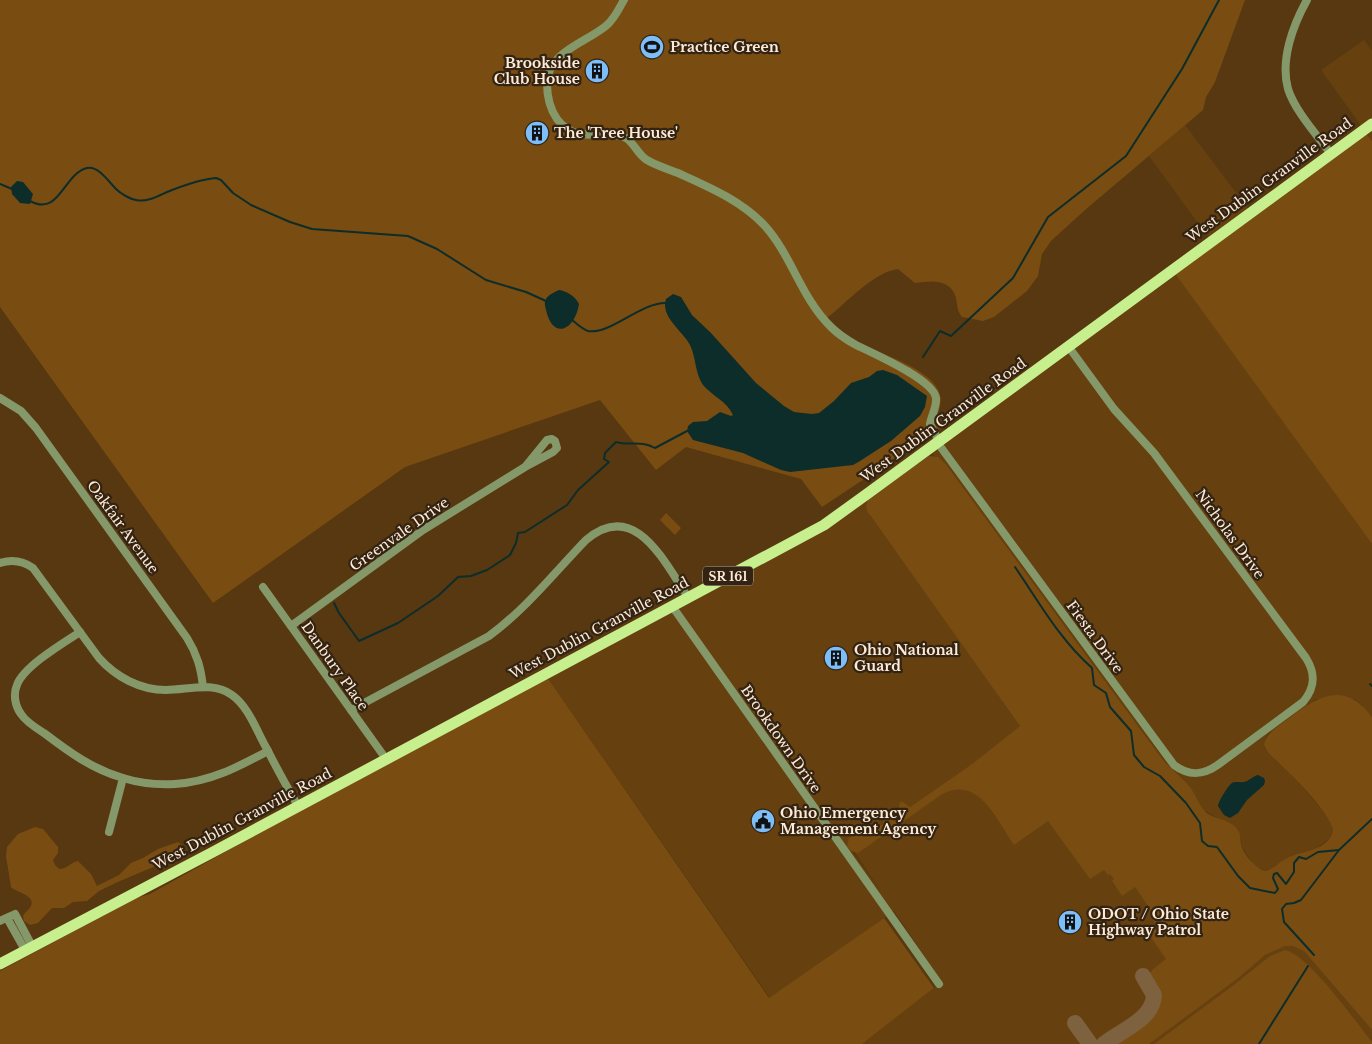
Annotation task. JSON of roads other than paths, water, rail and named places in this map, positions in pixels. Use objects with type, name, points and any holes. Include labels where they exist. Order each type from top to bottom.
[{"type":"main road","name":"West Dublin Granville Road","points":[[0,964],[824,524],[1372,124]]},
{"type":"street","name":"Fiesta Drive","points":[[624,0],[608,24],[574,45],[551,69],[548,78],[548,93],[551,110],[557,119],[565,128],[576,134],[613,135],[626,138],[646,160],[723,194],[752,214],[766,227],[774,238],[807,296],[830,326],[854,344],[894,363],[933,392],[936,400],[930,423],[938,442],[1174,765],[1186,773],[1200,774],[1207,772],[1260,734]]},
{"type":"street","points":[[1307,0],[1289,46],[1286,61],[1288,90],[1294,102],[1331,154]]},
{"type":"street","name":"Nicholas Drive","points":[[1068,346],[1114,409],[1154,452],[1310,665],[1314,682],[1307,696],[1298,706],[1260,734]]},
{"type":"street","name":"Oakfair Avenue","points":[[0,398],[21,411],[36,428],[187,638],[198,657],[203,687]]},
{"type":"street","name":"Greenvale Drive","points":[[291,626],[423,530],[525,467]]},
{"type":"street","points":[[351,710],[489,636],[518,612],[586,540],[597,530],[608,526],[629,528],[646,538],[688,597]]},
{"type":"street","points":[[0,563],[9,561],[20,562],[34,568],[104,663],[115,673],[130,682],[162,690],[203,687],[223,690],[238,699],[298,806]]},
{"type":"street","name":"Danbury Place","points":[[263,587],[386,759]]},
{"type":"street","name":"Brookdown Drive","points":[[672,606],[939,984]]},
{"type":"street","points":[[80,632],[26,671],[17,683],[15,693],[18,710],[22,716],[84,762],[123,778],[159,784],[197,781],[226,772],[268,751]]},
{"type":"street","points":[[109,832],[123,778]]},
{"type":"street","points":[[15,914],[29,948],[3,920],[15,914]]},
{"type":"water","points":[[17,181],[23,182],[33,194],[30,204],[20,203],[12,194],[11,187]]},
{"type":"water","points":[[559,290],[571,295],[579,304],[577,313],[569,325],[558,329],[549,320],[545,302],[552,293]]},
{"type":"water","points":[[673,294],[681,297],[692,315],[756,383],[794,412],[819,413],[834,401],[851,383],[883,370],[897,375],[927,396],[925,407],[920,416],[891,441],[853,465],[790,472],[781,470],[743,453],[693,440],[687,431],[688,426],[693,422],[707,421],[720,412],[733,415],[727,406],[700,381],[690,345],[666,312],[666,299]]},
{"type":"water","points":[[1258,775],[1264,778],[1264,785],[1247,800],[1238,813],[1230,818],[1224,815],[1218,806],[1231,784],[1246,781]]},
{"type":"waterway","points":[[923,357],[940,331],[951,336],[1013,278],[1048,217],[1126,156],[1182,69],[1219,0]]},
{"type":"waterway","points":[[30,201],[40,204],[48,203],[55,199],[72,178],[87,168],[99,171],[116,189],[131,199],[141,201],[194,182],[216,178],[251,205],[290,222],[312,229],[408,236],[437,249],[486,280],[526,292],[546,301]]},
{"type":"waterway","points":[[0,184],[12,189]]},
{"type":"waterway","points":[[572,320],[588,331],[597,331],[655,304],[665,303]]},
{"type":"waterway","points":[[334,603],[359,641],[398,623],[438,596],[458,577],[471,576],[487,570],[510,555],[516,543],[518,533],[525,532],[567,505],[578,490],[609,462],[604,459],[605,453],[616,442],[645,444],[655,448],[687,431]]},
{"type":"waterway","points":[[1015,567],[1060,633],[1092,668],[1094,685],[1106,693],[1110,707],[1131,731],[1134,755],[1144,767],[1160,776],[1186,803],[1200,823],[1202,841],[1208,846],[1217,847],[1238,876],[1250,888],[1275,893],[1278,889],[1273,878],[1274,874],[1277,873],[1286,884],[1294,872],[1294,863],[1299,857],[1306,859],[1318,852],[1339,850]]},
{"type":"waterway","points":[[1314,955],[1284,922],[1282,909],[1286,904],[1301,900],[1339,850],[1372,819]]},
{"type":"waterway","points":[[1259,1044],[1308,966]]},
{"type":"place","name":"Practice Green","points":[[652,47]]},
{"type":"place","name":"Brookside Club House","points":[[597,71]]},
{"type":"place","name":"The 'Tree House'","points":[[537,133]]},
{"type":"place","name":"Ohio National Guard","points":[[836,658]]},
{"type":"place","name":"Ohio Emergency Management Agency","points":[[763,821]]},
{"type":"place","name":"ODOT / Ohio State Highway Patrol","points":[[1070,922]]}]
